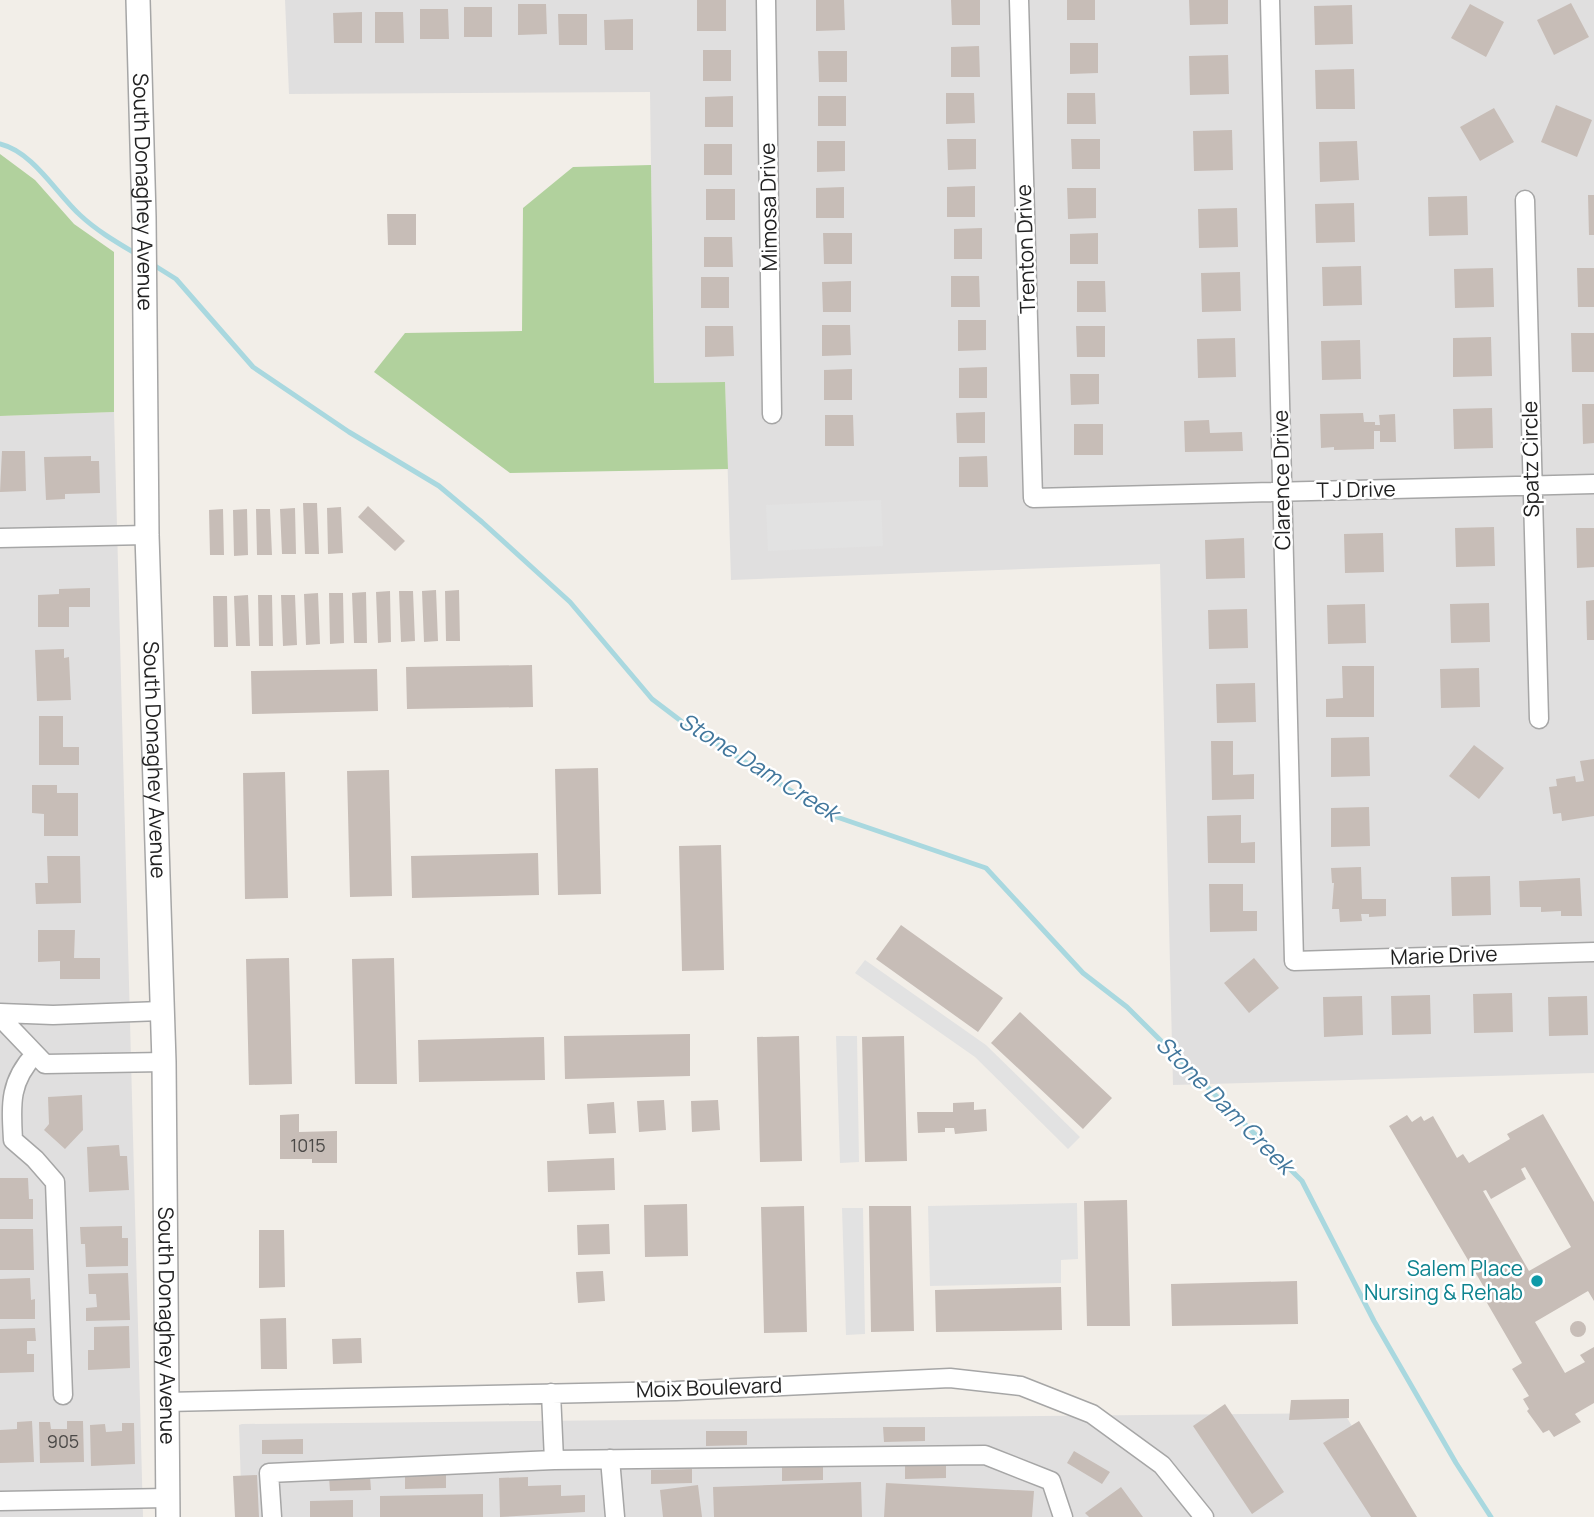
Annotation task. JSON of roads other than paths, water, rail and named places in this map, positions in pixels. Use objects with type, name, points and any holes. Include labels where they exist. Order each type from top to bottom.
[{"type":"street","name":"South Donaghey Avenue","points":[[138,0],[144,217],[147,535],[164,1062],[168,1507]]},
{"type":"street","name":"Mimosa Drive","points":[[766,0],[772,414]]},
{"type":"street","name":"Trenton Drive","points":[[1019,0],[1033,498]]},
{"type":"street","name":"Clarence Drive","points":[[1270,0],[1294,961]]},
{"type":"street","name":"Spatz Circle","points":[[1525,200],[1539,719]]},
{"type":"street","name":"T J Drive","points":[[1033,498],[1594,484]]},
{"type":"street","points":[[0,538],[147,535]]},
{"type":"street","name":"Marie Drive","points":[[1294,961],[1594,952]]},
{"type":"street","points":[[0,1015],[161,1011]]},
{"type":"street","points":[[0,1015],[45,1064],[164,1062]]},
{"type":"street","points":[[35,1054],[21,1069],[11,1103],[13,1140],[35,1159],[55,1182],[63,1395]]},
{"type":"street","name":"Moix Boulevard","points":[[166,1402],[686,1390],[950,1378],[1021,1386],[1092,1414],[1162,1465],[1204,1517]]},
{"type":"street","points":[[551,1393],[554,1460]]},
{"type":"street","points":[[272,1517],[269,1473],[554,1460],[985,1455],[1051,1481],[1063,1517]]},
{"type":"street","points":[[610,1459],[615,1517]]},
{"type":"street","points":[[0,1502],[168,1507]]},
{"type":"waterway","name":"Stone Dam Creek","points":[[0,144],[23,155],[87,221],[138,255]]},
{"type":"waterway","name":"Stone Dam Creek","points":[[152,264],[176,279],[253,367],[349,432],[439,486],[482,522],[570,602],[652,699],[685,724],[828,814],[986,868],[1083,973],[1127,1007],[1302,1181],[1374,1321],[1456,1463],[1491,1517]]},
{"type":"place","name":"Salem Place Nursing & Rehab","points":[[1537,1281]]}]
